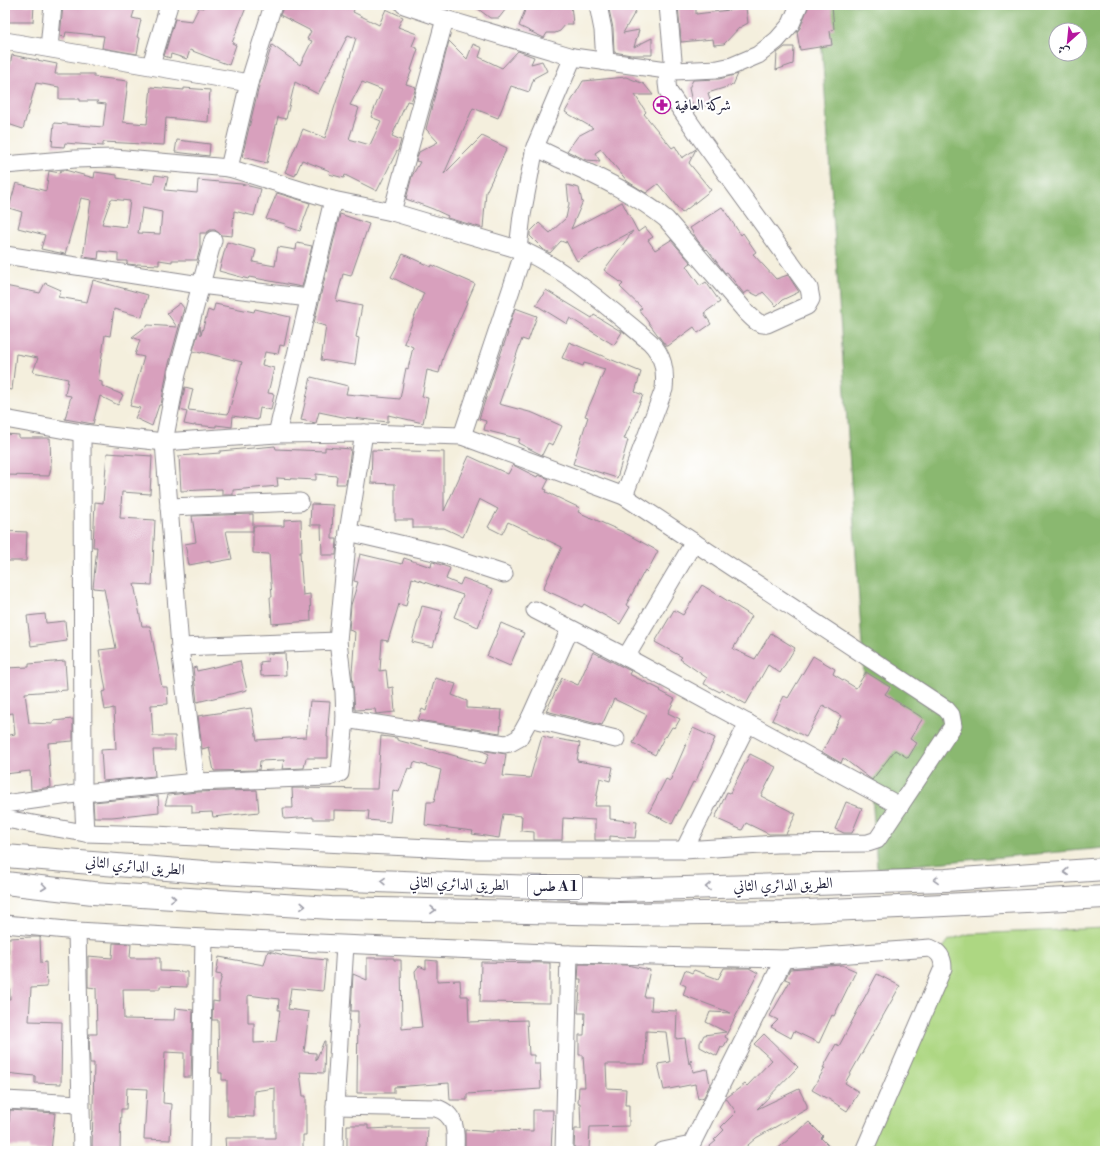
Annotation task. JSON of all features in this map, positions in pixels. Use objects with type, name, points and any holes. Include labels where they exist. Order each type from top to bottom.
[{"type":"highway","name":"الطريق الدائري الثاني","points":[[5,856],[204,872],[334,879],[618,890],[946,880],[1105,869]]},
{"type":"highway","name":"الطريق الدائري الثاني","points":[[5,883],[93,893],[331,908],[620,914],[784,912],[944,906],[1105,897]]},
{"type":"street","points":[[49,48],[53,5]]},
{"type":"street","points":[[151,65],[169,5]]},
{"type":"street","points":[[229,168],[249,83],[273,5]]},
{"type":"street","points":[[404,5],[445,19],[573,57],[671,70],[718,70],[758,55],[777,40],[791,24],[799,5]]},
{"type":"street","points":[[598,5],[603,30],[605,62]]},
{"type":"street","points":[[535,147],[612,185],[666,219],[747,313],[757,322],[766,324],[807,306],[812,299],[809,288],[668,91],[667,83],[671,70],[668,5]]},
{"type":"street","points":[[392,212],[445,19]]},
{"type":"street","points":[[5,41],[249,83]]},
{"type":"street","points":[[462,436],[521,250],[522,215],[535,147],[573,57]]},
{"type":"street","points":[[5,165],[75,159],[114,158],[229,168],[333,200],[392,212],[521,250],[543,260],[569,276],[650,342],[658,350],[665,370],[664,388],[624,496]]},
{"type":"street","points":[[276,434],[333,200]]},
{"type":"street","points":[[196,782],[180,647],[164,442],[177,374],[213,240]]},
{"type":"street","points":[[5,255],[200,285],[308,298]]},
{"type":"street","points":[[5,419],[82,433],[164,442],[276,434],[364,433],[462,436],[624,496],[946,709],[951,715],[953,726],[877,840],[868,843],[776,844],[684,850],[473,850],[85,833],[5,819]]},
{"type":"street","points":[[82,433],[83,794],[85,833]]},
{"type":"street","points":[[5,804],[196,782],[329,777],[341,772],[345,719],[344,692],[338,641],[348,532],[364,433]]},
{"type":"street","points":[[169,507],[300,502]]},
{"type":"street","points":[[348,532],[443,554],[504,574]]},
{"type":"street","points":[[626,657],[694,542]]},
{"type":"street","points":[[535,610],[626,657],[900,806]]},
{"type":"street","points":[[345,719],[505,744],[514,741],[519,738],[530,718],[570,628]]},
{"type":"street","points":[[180,647],[338,641]]},
{"type":"street","points":[[530,718],[616,739]]},
{"type":"street","points":[[684,850],[748,723]]},
{"type":"street","points":[[5,924],[77,931],[204,938],[570,954],[784,959],[923,948],[934,950],[939,953],[942,958],[943,968],[864,1151]]},
{"type":"street","points":[[77,931],[82,1151]]},
{"type":"street","points":[[200,1151],[204,938]]},
{"type":"street","points":[[334,1151],[335,1106],[345,945]]},
{"type":"street","points":[[564,1151],[570,954]]},
{"type":"street","points":[[662,1151],[688,1148],[784,959]]},
{"type":"street","points":[[5,1100],[80,1104]]},
{"type":"street","points":[[335,1106],[436,1108],[446,1112],[452,1120],[455,1128],[455,1151]]},
{"type":"green space","points":[[819,5],[1105,5],[1105,848],[877,868]]},
{"type":"green space","points":[[1105,928],[1105,1151],[864,1151],[943,968],[939,953],[949,940],[969,934]]},
{"type":"building","points":[[5,5],[34,5],[33,22],[5,22]]},
{"type":"building","points":[[63,5],[136,5],[132,18],[141,20],[137,37],[140,38],[137,54],[102,48],[104,36],[66,32],[65,37],[60,36]]},
{"type":"building","points":[[204,5],[247,5],[232,43],[236,45],[229,65],[190,50],[187,59],[171,54],[170,58],[164,56],[175,19],[192,21],[199,7],[203,8]]},
{"type":"building","points":[[284,5],[356,5],[353,12],[379,25],[386,9],[403,17],[398,27],[417,34],[412,46],[418,49],[406,84],[416,87],[411,102],[407,101],[392,136],[401,140],[398,151],[377,191],[345,175],[344,178],[329,174],[330,171],[302,160],[295,176],[285,172],[303,129],[325,138],[356,38],[348,35],[318,94],[295,82],[286,119],[278,117],[267,163],[242,157],[259,86],[272,45],[300,65],[312,41],[307,39],[311,31],[280,15]],"holes":[[[362,82],[382,90],[371,117],[381,121],[370,145],[349,139],[359,108],[350,105]]]},
{"type":"building","points":[[473,5],[509,5],[499,18],[490,18]]},
{"type":"building","points":[[527,5],[571,5],[573,24],[566,24],[560,31],[555,33],[547,33],[544,38],[519,26]]},
{"type":"building","points":[[608,5],[631,5],[638,7],[623,33],[639,30],[634,47],[652,38],[652,55],[631,55],[614,52],[613,28]]},
{"type":"building","points":[[678,5],[696,5],[696,14],[746,8],[748,23],[739,28],[724,44],[714,45],[713,39],[681,42]]},
{"type":"building","points":[[809,5],[832,5],[834,29],[830,31],[832,45],[800,50],[797,32]]},
{"type":"building","points":[[449,41],[467,59],[473,44],[482,48],[479,57],[502,68],[518,51],[534,57],[531,64],[542,61],[547,71],[534,78],[529,92],[511,86],[498,118],[473,108],[444,174],[482,136],[507,148],[486,192],[483,228],[447,218],[448,216],[433,209],[406,199],[412,176],[420,162],[416,161],[419,152],[438,142],[426,129]]},
{"type":"building","points":[[785,47],[794,47],[793,64],[776,70],[777,53]]},
{"type":"building","points":[[12,55],[57,64],[55,74],[94,74],[94,77],[128,81],[123,122],[147,124],[151,87],[184,90],[184,88],[210,90],[208,122],[166,118],[164,145],[103,142],[103,146],[65,143],[64,147],[52,146],[54,123],[103,127],[106,104],[97,103],[98,101],[80,101],[80,99],[59,99],[59,87],[36,83],[23,129],[5,123],[5,64],[10,65]]},
{"type":"building","points":[[738,74],[733,85],[708,93],[712,105],[693,107],[689,88],[693,80],[719,79]]},
{"type":"building","points":[[626,77],[644,84],[653,95],[635,95],[646,112],[644,114],[672,148],[675,146],[682,158],[696,149],[689,163],[711,190],[682,213],[658,184],[646,193],[627,181],[601,149],[595,153],[600,161],[586,160],[567,151],[578,136],[593,128],[565,112],[583,81]]},
{"type":"building","points":[[177,140],[210,144],[209,156],[175,152]]},
{"type":"building","points":[[61,170],[65,170],[94,178],[95,172],[117,175],[117,178],[153,184],[155,175],[168,177],[165,190],[197,193],[198,180],[241,184],[261,189],[254,216],[234,211],[232,236],[221,235],[215,230],[200,233],[200,249],[197,260],[172,260],[172,262],[159,260],[159,265],[137,265],[127,264],[127,261],[118,261],[118,253],[99,251],[98,259],[83,257],[91,200],[81,198],[65,254],[41,249],[45,235],[18,228],[22,212],[9,208],[16,183],[46,191],[49,171],[60,173]],"holes":[[[111,199],[130,201],[126,227],[102,224]],[[142,208],[162,212],[160,234],[138,233]]]},
{"type":"building","points":[[567,185],[579,188],[582,202],[583,201],[571,229],[622,202],[638,232],[645,227],[653,237],[648,240],[655,250],[671,240],[691,263],[686,266],[700,286],[706,282],[720,302],[704,313],[711,324],[698,333],[694,327],[666,346],[639,310],[642,308],[620,287],[623,284],[604,270],[633,231],[577,261],[566,241],[566,243],[561,241],[550,253],[544,250],[530,236],[530,232],[539,223],[550,233],[566,218],[569,204]]},
{"type":"building","points":[[277,193],[310,203],[300,231],[285,226],[286,224],[266,219]]},
{"type":"building","points":[[722,207],[741,235],[743,233],[756,252],[753,254],[776,279],[788,275],[799,292],[782,300],[776,306],[763,292],[758,296],[748,291],[744,294],[727,272],[725,273],[707,249],[706,250],[698,241],[690,228]]},
{"type":"building","points":[[340,214],[369,224],[351,276],[343,274],[336,301],[362,306],[356,337],[359,338],[355,365],[321,360],[326,326],[314,323]]},
{"type":"building","points":[[227,242],[256,250],[253,262],[275,266],[278,247],[296,250],[297,243],[312,246],[302,287],[249,277],[248,279],[219,271]]},
{"type":"building","points":[[403,254],[431,267],[432,265],[475,284],[444,354],[439,373],[427,370],[422,397],[428,398],[423,423],[388,415],[388,422],[343,417],[319,412],[316,423],[301,420],[311,377],[348,386],[346,394],[400,399],[406,368],[408,369],[413,347],[404,343],[424,293],[391,277]]},
{"type":"building","points":[[93,280],[148,295],[142,317],[114,309],[110,336],[105,335],[98,381],[102,382],[102,386],[123,395],[118,405],[100,396],[93,424],[65,419],[71,396],[65,395],[68,379],[33,372],[38,358],[16,354],[12,390],[5,389],[5,286],[40,293],[45,283],[61,290],[58,297],[87,302]]},
{"type":"building","points":[[546,290],[592,318],[594,315],[622,332],[614,345],[570,318],[567,324],[536,305]]},
{"type":"building","points":[[180,303],[184,308],[167,371],[161,405],[159,405],[152,426],[135,418],[140,408],[130,406],[144,357],[135,355],[140,340],[132,337],[148,325],[177,327],[167,313]]},
{"type":"building","points":[[215,304],[254,312],[255,309],[290,317],[284,346],[280,345],[278,354],[265,352],[262,365],[274,368],[268,393],[274,394],[271,410],[260,408],[258,420],[233,416],[232,427],[216,425],[216,427],[194,426],[184,424],[187,412],[180,410],[185,387],[193,389],[188,410],[228,414],[242,362],[193,351],[200,326],[201,335],[208,310],[213,312]]},
{"type":"building","points":[[515,308],[537,316],[528,341],[522,339],[499,404],[533,413],[562,426],[553,445],[548,443],[542,455],[518,443],[520,439],[484,430],[486,421],[479,419]]},
{"type":"building","points":[[569,342],[641,372],[635,392],[643,395],[624,439],[628,440],[617,478],[573,464],[588,417],[585,416],[605,369],[584,363],[583,366],[562,358]]},
{"type":"building","points":[[5,434],[19,435],[19,438],[50,438],[51,468],[49,476],[5,475]]},
{"type":"building","points":[[275,446],[276,449],[325,451],[325,447],[351,449],[346,484],[336,484],[337,476],[316,474],[316,480],[277,478],[278,486],[233,490],[233,495],[222,495],[222,489],[181,491],[179,456],[220,453],[220,451]]},
{"type":"building","points":[[372,450],[444,452],[444,511],[469,456],[508,474],[513,465],[537,477],[538,475],[549,479],[544,489],[547,490],[546,492],[580,508],[578,512],[623,532],[658,551],[647,572],[645,570],[626,605],[630,607],[620,624],[584,604],[582,607],[543,589],[562,547],[508,522],[502,534],[488,527],[498,509],[479,499],[463,537],[444,528],[413,528],[413,520],[395,520],[395,484],[371,483]]},
{"type":"building","points":[[107,453],[152,456],[150,494],[122,492],[120,518],[155,520],[152,585],[134,584],[142,626],[150,626],[162,687],[167,687],[168,704],[151,705],[153,736],[175,736],[175,750],[153,750],[155,776],[103,781],[101,750],[116,749],[114,708],[105,710],[102,692],[106,691],[99,650],[116,648],[104,589],[93,588],[97,547],[93,547],[95,502],[103,503]]},
{"type":"building","points":[[311,504],[333,505],[332,539],[337,539],[336,555],[322,555],[321,525],[310,525]]},
{"type":"building","points":[[253,514],[253,531],[226,531],[232,559],[189,565],[185,544],[196,542],[192,516]]},
{"type":"building","points":[[301,519],[302,552],[300,552],[303,595],[310,594],[311,621],[272,624],[269,554],[253,553],[253,526],[284,526],[284,520]]},
{"type":"building","points":[[5,531],[27,532],[26,561],[5,561]]},
{"type":"building","points":[[360,554],[402,564],[404,558],[431,567],[433,562],[450,568],[446,579],[460,585],[463,578],[493,589],[478,627],[454,617],[463,595],[412,578],[406,606],[399,604],[388,641],[382,640],[380,671],[386,670],[388,688],[393,687],[395,712],[376,714],[375,709],[355,710],[352,673],[355,632],[349,630],[351,605],[358,582],[354,581]]},
{"type":"building","points":[[702,585],[752,616],[733,649],[755,659],[771,633],[795,648],[780,673],[768,665],[746,704],[721,690],[720,692],[704,684],[707,678],[680,659],[682,657],[655,642],[674,610],[683,615]]},
{"type":"building","points":[[422,606],[443,611],[433,647],[412,642]]},
{"type":"building","points":[[45,614],[46,623],[65,621],[67,641],[31,646],[27,616]]},
{"type":"building","points":[[501,623],[524,633],[510,666],[487,656]]},
{"type":"building","points":[[593,652],[631,671],[629,674],[661,690],[660,691],[675,699],[668,713],[680,719],[675,728],[672,727],[666,737],[665,736],[655,755],[633,743],[647,715],[614,699],[602,725],[546,711],[562,678],[578,685]]},
{"type":"building","points":[[285,653],[286,675],[261,676],[260,662],[268,661],[267,654]]},
{"type":"building","points":[[813,656],[835,669],[833,674],[856,688],[866,672],[890,687],[885,694],[923,718],[910,739],[917,743],[908,758],[895,750],[872,780],[843,758],[841,763],[822,752],[841,716],[823,705],[806,737],[772,720],[784,696],[788,698]]},
{"type":"building","points":[[65,661],[67,690],[25,693],[29,723],[53,724],[53,721],[73,719],[73,741],[48,743],[51,787],[31,790],[30,771],[5,774],[5,736],[15,734],[13,713],[5,714],[5,668],[29,667],[29,664]]},
{"type":"building","points":[[240,661],[247,690],[197,702],[193,668],[196,667],[197,671]]},
{"type":"building","points":[[435,678],[456,684],[452,695],[467,701],[467,708],[502,710],[500,733],[418,720],[422,709],[426,711]]},
{"type":"building","points":[[310,701],[330,702],[327,737],[328,758],[306,758],[304,768],[282,769],[284,760],[260,761],[259,770],[214,771],[209,747],[202,749],[198,716],[251,708],[257,740],[306,737]]},
{"type":"building","points":[[693,728],[715,738],[695,783],[693,782],[672,824],[649,812],[666,779],[670,781]]},
{"type":"building","points":[[381,736],[397,738],[397,740],[485,764],[489,754],[480,750],[506,754],[503,776],[530,778],[542,736],[580,743],[577,761],[613,767],[610,781],[600,778],[595,806],[610,806],[610,819],[637,822],[635,838],[610,836],[610,840],[595,840],[595,820],[563,818],[562,840],[534,840],[534,832],[521,831],[522,816],[503,814],[499,838],[472,834],[473,831],[425,825],[427,802],[434,802],[441,770],[414,762],[412,769],[408,768],[399,792],[393,790],[390,822],[368,820],[369,811],[334,810],[334,819],[313,819],[313,817],[284,819],[283,808],[293,808],[292,788],[377,789]]},
{"type":"building","points":[[750,754],[776,767],[761,796],[796,814],[786,834],[769,834],[746,823],[742,830],[715,818],[727,792],[730,793]]},
{"type":"building","points":[[257,790],[259,812],[213,817],[212,812],[192,813],[192,805],[165,805],[168,795],[197,792]]},
{"type":"building","points":[[158,796],[159,812],[112,817],[94,817],[93,802]]},
{"type":"building","points":[[846,802],[862,808],[852,833],[844,833],[835,829]]},
{"type":"building","points":[[40,937],[41,963],[46,962],[47,987],[31,988],[29,1021],[62,1022],[61,1084],[35,1083],[35,1076],[5,1073],[6,999],[10,999],[8,938]]},
{"type":"building","points":[[113,943],[131,944],[130,958],[160,958],[160,971],[187,972],[187,987],[160,986],[160,989],[123,989],[124,1019],[174,1020],[175,1008],[193,1010],[191,1077],[184,1077],[184,1053],[165,1052],[163,1103],[172,1104],[170,1140],[144,1139],[147,1089],[127,1088],[126,1109],[121,1109],[120,1151],[100,1151],[100,1149],[92,1149],[94,1063],[90,1063],[89,1034],[97,1034],[96,988],[88,987],[88,956],[112,958]]},
{"type":"building","points":[[268,951],[288,956],[326,960],[323,991],[291,988],[288,1009],[309,1012],[304,1052],[316,1053],[316,1060],[325,1041],[324,1073],[300,1072],[303,1096],[306,1096],[306,1135],[303,1135],[303,1151],[226,1151],[225,1138],[275,1138],[275,1088],[254,1091],[254,1117],[227,1116],[227,1080],[222,1080],[222,1073],[219,1073],[218,1020],[212,1020],[213,1001],[219,1002],[219,987],[222,975],[216,974],[219,957],[264,965]],"holes":[[[248,995],[279,999],[278,1010],[280,1010],[276,1042],[254,1043],[254,1023],[248,1023]]]},
{"type":"building","points":[[367,958],[394,958],[394,960],[401,960],[402,1029],[422,1027],[415,971],[419,966],[426,969],[426,960],[437,961],[437,981],[460,980],[461,996],[468,996],[469,1022],[527,1020],[529,1055],[534,1055],[534,1064],[540,1064],[541,1089],[467,1094],[467,1100],[450,1100],[449,1083],[394,1087],[394,1093],[357,1093],[358,1011],[351,1011],[353,974],[367,980]]},
{"type":"building","points":[[481,962],[550,963],[550,1003],[480,1002]]},
{"type":"building","points":[[579,964],[627,965],[650,970],[644,997],[652,997],[651,1010],[677,1011],[676,1039],[685,1038],[689,1064],[691,1060],[693,1072],[707,1069],[710,1084],[704,1097],[698,1099],[695,1084],[664,1090],[658,1064],[670,1062],[666,1032],[646,1031],[645,1064],[606,1064],[607,1088],[626,1089],[625,1105],[629,1105],[629,1126],[590,1127],[589,1150],[574,1148],[575,1129],[581,1129],[580,1103],[578,1103],[579,1087],[585,1087],[583,1055],[579,1055],[579,1035],[584,1035],[585,1013],[578,1013],[581,979],[578,979]]},
{"type":"building","points":[[842,965],[856,971],[834,1016],[832,1015],[819,1043],[794,1031],[791,1038],[771,1027],[778,1020],[770,1016],[790,981],[785,979],[790,969]]},
{"type":"building","points":[[724,968],[749,968],[758,973],[725,1037],[728,1039],[723,1048],[721,1047],[717,1056],[700,1047],[700,1043],[704,1035],[726,1032],[706,1022],[710,1012],[731,1013],[683,995],[686,986],[680,983],[685,970],[692,973],[694,970],[718,979]]},
{"type":"building","points":[[877,974],[900,986],[845,1083],[859,1092],[847,1111],[812,1090],[825,1068],[823,1068],[836,1044],[839,1046]]},
{"type":"building","points":[[764,1034],[798,1067],[757,1109],[799,1089],[807,1105],[807,1109],[756,1138],[741,1151],[704,1151],[716,1141],[714,1140],[724,1130],[721,1127],[736,1112],[726,1098],[745,1084],[747,1086],[772,1060],[754,1044]]},
{"type":"building","points":[[10,1110],[55,1113],[51,1151],[29,1150],[29,1147],[5,1146],[5,1132],[7,1132]]},
{"type":"building","points":[[533,1110],[553,1110],[551,1151],[465,1151],[465,1130],[494,1132],[494,1130],[533,1131]]},
{"type":"building","points":[[809,1122],[823,1136],[821,1138],[834,1151],[775,1151]]},
{"type":"building","points":[[347,1125],[368,1125],[368,1129],[428,1128],[427,1151],[347,1151]]},
{"type":"place","name":"شركة العافية","points":[[662,105]]}]
